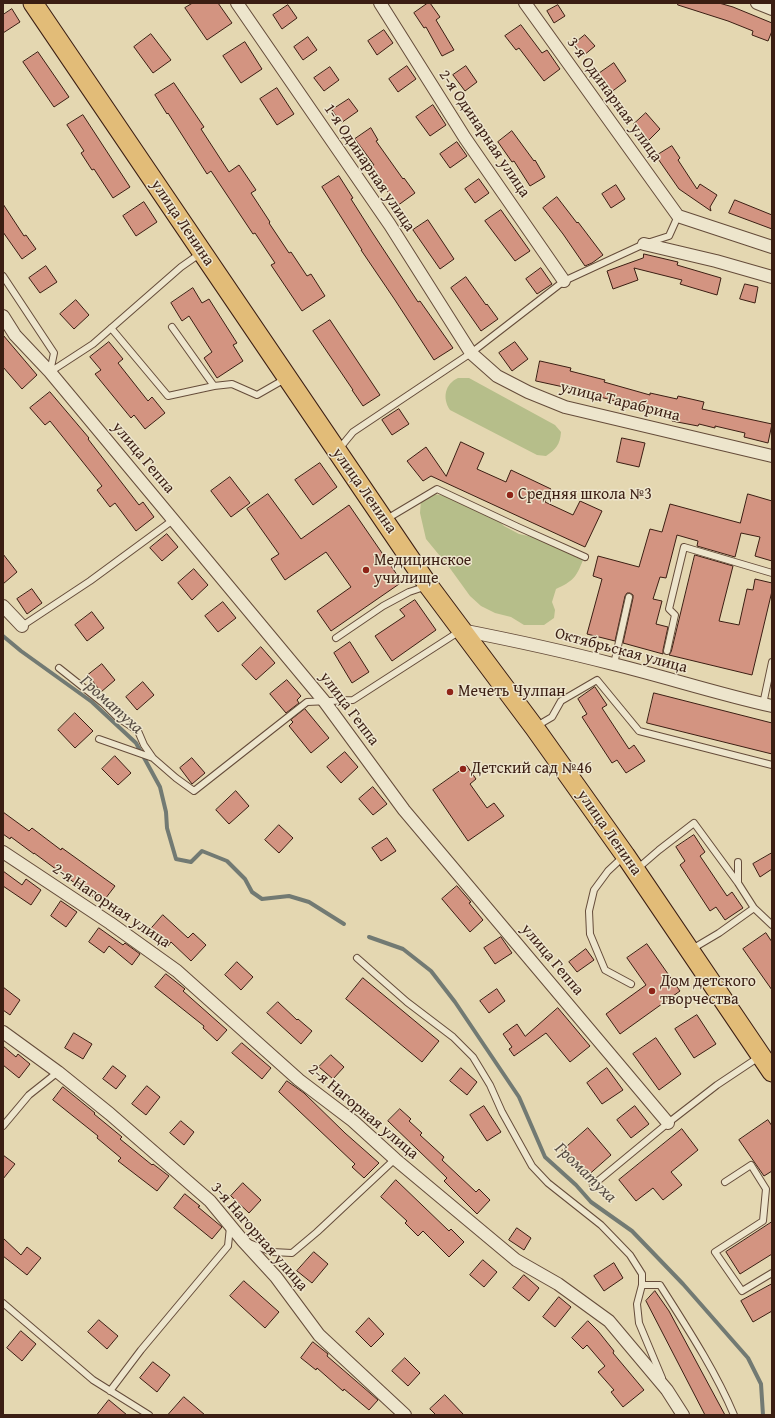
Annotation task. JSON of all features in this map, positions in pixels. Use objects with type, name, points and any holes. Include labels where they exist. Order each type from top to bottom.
[{"type":"main road","name":"улица Ленина","points":[[33,3],[286,378],[428,585],[534,727],[636,870],[772,1072]]},
{"type":"street","name":"1-я Одинарная улица","points":[[237,3],[390,225],[472,353]]},
{"type":"street","name":"2-я Одинарная улица","points":[[380,3],[465,138],[564,281]]},
{"type":"street","name":"3-я Одинарная улица","points":[[525,3],[678,216]]},
{"type":"street","points":[[757,3],[772,9]]},
{"type":"street","points":[[678,216],[772,247]]},
{"type":"street","points":[[644,244],[716,261],[772,277]]},
{"type":"street","name":"улица Геппа","points":[[3,316],[15,335],[50,372],[324,701],[404,810],[668,1123]]},
{"type":"street","name":"улица Тарабрина","points":[[472,353],[497,376],[528,392],[565,407],[772,456]]},
{"type":"street","points":[[3,606],[22,626]]},
{"type":"street","name":"Октябрьская улица","points":[[461,630],[513,640],[614,664],[767,705]]},
{"type":"street","name":"2-я Нагорная улица","points":[[3,852],[110,923],[177,971],[299,1080],[353,1121],[395,1159],[516,1260],[558,1284],[609,1321],[667,1390],[683,1415]]},
{"type":"street","name":"3-я Нагорная улица","points":[[3,1032],[58,1072],[110,1114],[210,1201],[243,1241],[276,1277],[319,1334],[405,1415]]},
{"type":"lane","points":[[336,451],[353,432],[472,353],[564,281],[644,244],[669,236],[678,216]]},
{"type":"lane","points":[[50,372],[93,344],[181,268],[202,253]]},
{"type":"lane","points":[[3,276],[54,353],[50,372]]},
{"type":"lane","points":[[172,326],[214,386]]},
{"type":"lane","points":[[111,328],[168,396],[214,386],[232,384],[257,395],[286,378]]},
{"type":"lane","points":[[384,521],[437,489],[585,557]]},
{"type":"lane","points":[[22,626],[90,581],[173,520]]},
{"type":"lane","points":[[667,651],[675,615],[669,609],[684,547],[772,573]]},
{"type":"lane","points":[[336,638],[383,606],[409,592],[428,585]]},
{"type":"lane","points":[[614,664],[629,597]]},
{"type":"lane","points":[[59,668],[103,703],[117,717],[138,731],[144,745],[153,758],[194,791],[307,702],[353,700],[461,630]]},
{"type":"lane","points":[[767,705],[772,662]]},
{"type":"lane","points":[[534,727],[552,717],[561,701],[597,680],[639,731],[772,765]]},
{"type":"lane","points":[[99,739],[153,758]]},
{"type":"lane","points":[[636,870],[659,850],[694,824],[738,883],[754,908],[772,925]]},
{"type":"lane","points":[[625,855],[608,871],[594,890],[588,911],[590,934],[606,970],[631,984]]},
{"type":"lane","points":[[738,862],[738,883]]},
{"type":"lane","points":[[690,950],[719,933],[754,908]]},
{"type":"lane","points":[[357,958],[407,1002],[453,1037],[473,1057],[490,1085],[502,1112],[532,1166],[548,1183],[601,1225],[630,1256],[642,1274],[642,1285],[637,1304],[639,1323],[667,1390]]},
{"type":"lane","points":[[593,1185],[717,1085],[760,1056]]},
{"type":"lane","points":[[3,1126],[29,1094],[58,1072]]},
{"type":"lane","points":[[243,1241],[272,1252],[292,1253],[317,1232],[395,1159]]},
{"type":"lane","points":[[725,1182],[751,1165],[769,1187],[763,1221],[715,1252],[742,1291],[772,1273]]},
{"type":"lane","points":[[110,1391],[141,1350],[228,1246],[230,1226]]},
{"type":"lane","points":[[642,1285],[660,1286],[686,1325],[728,1400],[734,1415]]},
{"type":"lane","points":[[3,1303],[93,1380],[149,1415]]},
{"type":"green space","points":[[458,378],[469,378],[555,425],[561,432],[560,440],[557,446],[546,456],[537,455],[450,410],[446,401],[446,392],[450,384]]},
{"type":"green space","points":[[427,493],[453,497],[496,518],[504,526],[519,534],[533,537],[570,551],[583,560],[576,575],[566,584],[556,589],[552,602],[555,610],[554,618],[544,625],[524,625],[511,617],[495,613],[481,606],[470,596],[426,539],[420,513],[421,500]]},
{"type":"building","points":[[193,3],[218,3],[232,23],[207,40],[185,8]]},
{"type":"building","points":[[430,3],[440,17],[436,20],[454,50],[442,56],[426,27],[424,28],[414,13]]},
{"type":"building","points":[[678,3],[719,3],[733,7],[772,23],[772,31],[768,41],[752,35],[753,31],[728,21],[678,5]]},
{"type":"building","points":[[288,5],[297,18],[282,29],[273,15]]},
{"type":"building","points":[[558,5],[565,16],[554,23],[547,11]]},
{"type":"building","points":[[12,9],[20,22],[3,33],[3,15]]},
{"type":"building","points":[[521,25],[542,53],[547,50],[560,69],[544,81],[519,48],[516,50],[505,36]]},
{"type":"building","points":[[384,30],[393,43],[377,55],[368,41]]},
{"type":"building","points":[[151,34],[171,60],[153,73],[134,47]]},
{"type":"building","points":[[585,35],[595,46],[583,56],[574,44]]},
{"type":"building","points":[[308,37],[317,50],[303,60],[294,47]]},
{"type":"building","points":[[245,42],[262,69],[241,83],[223,56]]},
{"type":"building","points":[[38,52],[69,97],[54,107],[23,62]]},
{"type":"building","points":[[614,63],[626,81],[610,93],[597,75]]},
{"type":"building","points":[[407,66],[416,79],[398,92],[389,79]]},
{"type":"building","points":[[466,66],[477,82],[465,91],[453,75]]},
{"type":"building","points":[[330,67],[339,80],[324,91],[314,78]]},
{"type":"building","points":[[174,83],[204,127],[201,129],[229,172],[239,165],[256,190],[251,193],[270,222],[269,223],[289,253],[291,252],[307,276],[311,274],[325,296],[302,311],[271,265],[275,263],[255,233],[253,234],[211,171],[207,174],[155,95]]},
{"type":"building","points":[[277,88],[294,114],[277,125],[260,99]]},
{"type":"building","points":[[349,99],[358,111],[341,123],[332,110]]},
{"type":"building","points":[[433,105],[446,125],[430,136],[416,117]]},
{"type":"building","points":[[646,113],[660,129],[649,140],[634,124]]},
{"type":"building","points":[[83,115],[130,187],[113,198],[94,169],[92,170],[81,153],[84,151],[67,125]]},
{"type":"building","points":[[371,128],[378,140],[376,141],[403,179],[404,178],[415,193],[397,206],[372,167],[374,165],[355,139]]},
{"type":"building","points":[[512,131],[534,161],[535,160],[545,177],[530,186],[514,161],[512,162],[498,142]]},
{"type":"building","points":[[457,142],[467,156],[450,168],[440,154]]},
{"type":"building","points":[[672,146],[680,158],[678,160],[697,189],[700,184],[717,195],[710,207],[711,211],[679,189],[656,156]]},
{"type":"building","points":[[339,176],[353,198],[351,199],[418,302],[420,301],[453,348],[434,360],[361,250],[322,187]]},
{"type":"building","points":[[479,179],[489,193],[475,203],[465,189]]},
{"type":"building","points":[[616,185],[625,199],[611,208],[602,194]]},
{"type":"building","points":[[557,197],[603,255],[592,263],[585,266],[543,208]]},
{"type":"building","points":[[735,200],[772,215],[772,229],[729,213]]},
{"type":"building","points":[[144,202],[157,222],[136,236],[123,216]]},
{"type":"building","points":[[3,204],[24,236],[26,235],[36,249],[22,259],[3,232]]},
{"type":"building","points":[[501,210],[530,251],[515,261],[485,221]]},
{"type":"building","points":[[428,220],[454,259],[440,269],[413,230]]},
{"type":"building","points":[[644,254],[678,262],[677,265],[721,278],[717,295],[680,284],[682,280],[634,268],[638,280],[613,289],[607,271],[643,258]]},
{"type":"building","points":[[46,266],[57,282],[40,293],[29,278]]},
{"type":"building","points":[[541,268],[552,284],[537,294],[526,279]]},
{"type":"building","points":[[466,277],[498,319],[481,331],[451,288]]},
{"type":"building","points":[[745,284],[758,287],[755,303],[740,299]]},
{"type":"building","points":[[193,288],[202,303],[209,299],[237,343],[233,345],[243,361],[217,378],[204,358],[212,352],[189,316],[182,321],[171,303]]},
{"type":"building","points":[[76,300],[89,315],[74,329],[60,314]]},
{"type":"building","points":[[330,320],[380,395],[363,406],[313,331]]},
{"type":"building","points":[[3,335],[37,375],[22,389],[3,367]]},
{"type":"building","points":[[109,342],[123,359],[118,363],[148,401],[152,397],[165,413],[145,429],[134,415],[131,418],[95,374],[101,370],[90,357]]},
{"type":"building","points":[[515,342],[528,359],[512,371],[499,353]]},
{"type":"building","points":[[540,361],[571,368],[570,371],[605,380],[604,382],[650,395],[650,393],[677,399],[678,396],[704,402],[702,409],[772,424],[768,443],[744,437],[745,433],[715,426],[715,428],[699,424],[698,426],[672,421],[673,418],[615,403],[615,401],[582,391],[536,381]]},
{"type":"building","points":[[50,392],[89,438],[88,439],[139,505],[143,502],[154,517],[136,531],[115,503],[110,507],[97,490],[102,486],[50,421],[45,425],[30,408]]},
{"type":"building","points":[[399,409],[409,424],[392,435],[382,420]]},
{"type":"building","points":[[622,438],[645,443],[639,467],[617,462]]},
{"type":"building","name":"Средняя школа №3","points":[[461,442],[484,453],[477,469],[506,482],[511,470],[551,489],[545,502],[573,515],[580,501],[602,511],[585,547],[431,476],[423,481],[407,461],[426,447],[446,476]]},
{"type":"building","points":[[320,463],[337,487],[313,505],[295,480]]},
{"type":"building","points":[[230,477],[250,503],[231,517],[211,491]]},
{"type":"building","name":"Медицинское училище","points":[[268,494],[301,539],[349,505],[402,582],[331,631],[317,611],[351,587],[326,552],[285,580],[271,559],[279,554],[247,509]]},
{"type":"building","points":[[748,494],[772,501],[772,561],[755,556],[760,537],[741,533],[735,557],[697,546],[698,541],[677,535],[666,578],[660,577],[653,599],[662,601],[656,624],[668,627],[663,654],[623,643],[633,598],[633,595],[630,593],[627,593],[625,596],[615,641],[587,634],[602,579],[593,576],[598,556],[639,567],[650,529],[662,532],[670,504],[740,523]]},
{"type":"building","points":[[167,534],[178,547],[162,561],[150,548]]},
{"type":"building","points":[[3,554],[17,572],[3,584]]},
{"type":"building","points":[[695,555],[733,566],[719,621],[739,625],[747,589],[753,590],[755,579],[772,583],[772,591],[752,675],[669,655]]},
{"type":"building","points":[[194,569],[208,585],[192,600],[178,583]]},
{"type":"building","points":[[32,589],[42,603],[27,614],[17,599]]},
{"type":"building","points":[[415,600],[436,630],[392,661],[375,636],[405,616],[400,610]]},
{"type":"building","points":[[223,602],[236,618],[218,632],[205,616]]},
{"type":"building","points":[[92,612],[104,628],[87,641],[75,625]]},
{"type":"building","points":[[350,642],[369,672],[352,683],[334,653]]},
{"type":"building","points":[[261,647],[275,663],[256,680],[242,665]]},
{"type":"building","points":[[102,664],[115,680],[101,692],[88,675]]},
{"type":"building","points":[[287,680],[301,696],[297,700],[299,703],[286,713],[270,694]]},
{"type":"building","points":[[143,682],[154,695],[137,710],[126,697]]},
{"type":"building","points":[[595,687],[607,705],[602,708],[629,749],[634,745],[645,761],[626,773],[617,760],[612,763],[582,717],[587,714],[578,699]]},
{"type":"building","points":[[654,693],[772,723],[772,754],[647,723]]},
{"type":"building","points":[[305,709],[329,738],[311,753],[289,726],[293,722],[291,720]]},
{"type":"building","points":[[75,713],[93,731],[75,748],[58,730]]},
{"type":"building","points":[[345,752],[358,767],[341,783],[327,767]]},
{"type":"building","points":[[115,756],[131,773],[118,785],[102,769]]},
{"type":"building","points":[[192,758],[205,773],[192,784],[180,768]]},
{"type":"building","points":[[467,766],[476,779],[470,784],[487,808],[494,803],[504,816],[468,841],[433,790]]},
{"type":"building","points":[[373,787],[387,804],[373,815],[359,799]]},
{"type":"building","points":[[236,791],[249,806],[229,824],[216,810]]},
{"type":"building","points":[[3,812],[29,831],[32,828],[61,850],[62,848],[115,886],[102,903],[34,853],[11,837],[10,839],[3,834]]},
{"type":"building","points":[[279,825],[293,838],[279,853],[265,840]]},
{"type":"building","points":[[694,835],[705,852],[700,856],[727,896],[732,892],[743,908],[725,920],[716,907],[710,911],[680,865],[685,861],[676,847]]},
{"type":"building","points":[[387,838],[396,851],[381,861],[372,848]]},
{"type":"building","points":[[772,853],[772,869],[760,877],[753,864]]},
{"type":"building","points":[[3,871],[22,885],[26,879],[41,890],[31,905],[3,886]]},
{"type":"building","points":[[457,886],[471,902],[469,903],[483,920],[470,932],[442,899]]},
{"type":"building","points":[[61,901],[77,912],[66,927],[51,916]]},
{"type":"building","points":[[163,915],[188,938],[193,933],[206,945],[191,961],[171,942],[168,946],[150,930]]},
{"type":"building","points":[[99,928],[123,945],[125,943],[140,954],[132,965],[109,946],[104,953],[89,942]]},
{"type":"building","points":[[766,933],[772,942],[772,990],[743,949]]},
{"type":"building","points":[[501,937],[512,953],[495,964],[484,948]]},
{"type":"building","points":[[647,944],[680,991],[620,1034],[606,1014],[646,985],[627,958]]},
{"type":"building","points":[[586,949],[594,960],[577,972],[569,962]]},
{"type":"building","points":[[237,962],[253,977],[241,990],[225,975]]},
{"type":"building","points":[[166,974],[185,989],[183,991],[227,1030],[217,1041],[203,1028],[204,1026],[155,987]]},
{"type":"building","points":[[363,978],[439,1041],[422,1062],[346,999]]},
{"type":"building","points":[[3,987],[20,1000],[10,1015],[3,1010]]},
{"type":"building","points":[[497,989],[505,1001],[489,1013],[480,1001]]},
{"type":"building","points":[[278,1002],[297,1020],[298,1019],[312,1031],[301,1044],[267,1013]]},
{"type":"building","points":[[558,1008],[590,1046],[570,1062],[546,1033],[514,1056],[509,1049],[512,1047],[503,1034],[517,1024],[525,1036]]},
{"type":"building","points":[[697,1015],[716,1044],[694,1058],[675,1029]]},
{"type":"building","points":[[74,1033],[92,1044],[83,1059],[65,1048]]},
{"type":"building","points":[[656,1038],[681,1074],[659,1090],[633,1054]]},
{"type":"building","points":[[242,1043],[271,1068],[262,1079],[232,1053]]},
{"type":"building","points":[[3,1046],[16,1057],[18,1054],[30,1064],[19,1078],[3,1065]]},
{"type":"building","points":[[331,1055],[344,1067],[333,1079],[319,1067]]},
{"type":"building","points":[[113,1066],[126,1076],[116,1089],[103,1079]]},
{"type":"building","points":[[461,1068],[477,1082],[467,1095],[450,1081]]},
{"type":"building","points":[[607,1068],[623,1090],[602,1104],[587,1083]]},
{"type":"building","points":[[287,1081],[304,1093],[345,1133],[379,1163],[364,1178],[352,1167],[355,1164],[279,1092]]},
{"type":"building","points":[[147,1086],[160,1097],[146,1115],[132,1104]]},
{"type":"building","points":[[63,1087],[122,1137],[120,1139],[152,1165],[153,1164],[169,1176],[157,1191],[118,1161],[121,1158],[97,1138],[98,1136],[53,1100]]},
{"type":"building","points":[[484,1106],[501,1132],[487,1141],[470,1115]]},
{"type":"building","points":[[635,1106],[649,1124],[631,1138],[617,1120]]},
{"type":"building","points":[[400,1109],[411,1119],[409,1121],[422,1133],[420,1135],[444,1157],[442,1160],[476,1192],[479,1189],[490,1200],[477,1214],[444,1181],[447,1178],[388,1121]]},
{"type":"building","points":[[768,1120],[772,1126],[772,1171],[764,1176],[739,1140]]},
{"type":"building","points":[[181,1121],[194,1132],[184,1145],[170,1133]]},
{"type":"building","points":[[588,1128],[611,1155],[585,1178],[562,1151]]},
{"type":"building","points":[[682,1129],[698,1150],[671,1172],[682,1185],[663,1200],[653,1188],[636,1201],[619,1180]]},
{"type":"building","points":[[3,1155],[15,1164],[3,1179]]},
{"type":"building","points":[[396,1180],[449,1231],[451,1229],[464,1242],[449,1257],[423,1231],[418,1236],[405,1223],[407,1221],[381,1197]]},
{"type":"building","points":[[243,1183],[261,1200],[249,1213],[231,1196]]},
{"type":"building","points":[[185,1194],[222,1227],[212,1239],[174,1208]]},
{"type":"building","points":[[772,1222],[772,1254],[740,1274],[726,1252]]},
{"type":"building","points":[[517,1228],[531,1238],[524,1250],[509,1240]]},
{"type":"building","points":[[3,1238],[21,1255],[27,1247],[41,1258],[27,1275],[3,1256]]},
{"type":"building","points":[[314,1252],[328,1264],[312,1283],[297,1271]]},
{"type":"building","points":[[483,1260],[497,1272],[484,1287],[470,1275]]},
{"type":"building","points":[[614,1263],[623,1278],[604,1291],[594,1276]]},
{"type":"building","points":[[524,1275],[539,1288],[529,1301],[513,1288]]},
{"type":"building","points":[[244,1281],[279,1312],[265,1328],[230,1296]]},
{"type":"building","points":[[772,1284],[772,1311],[753,1322],[741,1301]]},
{"type":"building","points":[[655,1291],[669,1311],[725,1415],[705,1415],[646,1301]]},
{"type":"building","points":[[559,1297],[571,1307],[555,1327],[543,1317]]},
{"type":"building","points":[[369,1318],[384,1334],[371,1347],[356,1332]]},
{"type":"building","points":[[99,1320],[118,1336],[107,1349],[88,1332]]},
{"type":"building","points":[[588,1321],[598,1331],[614,1351],[613,1353],[644,1390],[623,1407],[611,1392],[614,1390],[598,1372],[605,1366],[587,1345],[583,1349],[572,1338]]},
{"type":"building","points":[[21,1331],[36,1344],[22,1361],[7,1348]]},
{"type":"building","points":[[313,1342],[378,1400],[369,1410],[344,1389],[343,1391],[317,1368],[316,1370],[301,1358]]},
{"type":"building","points":[[405,1358],[420,1373],[408,1386],[392,1371]]},
{"type":"building","points":[[153,1362],[170,1375],[157,1392],[140,1378]]},
{"type":"building","points":[[445,1395],[464,1415],[436,1415],[430,1409]]},
{"type":"building","points":[[184,1397],[205,1415],[168,1415]]},
{"type":"building","points":[[109,1400],[127,1415],[97,1415]]},
{"type":"waterway","name":"Громатуха","points":[[3,636],[21,651],[92,702],[136,743],[160,787],[166,812],[167,828],[176,859],[191,862],[202,851],[227,861],[245,879],[252,892],[262,899],[289,896],[309,902],[344,924]]},
{"type":"waterway","name":"Громатуха","points":[[369,937],[403,949],[431,971],[455,1002],[519,1097],[545,1157],[576,1185],[591,1202],[632,1231],[683,1284],[748,1358],[761,1384],[763,1415]]},
{"type":"place","name":"Средняя школа №3","points":[[510,495]]},
{"type":"place","name":"Медицинское училище","points":[[366,570]]},
{"type":"place","name":"Мечеть Чулпан","points":[[450,692]]},
{"type":"place","name":"Детский сад №46","points":[[463,769]]},
{"type":"place","name":"Дом детского творчества","points":[[652,991]]}]
